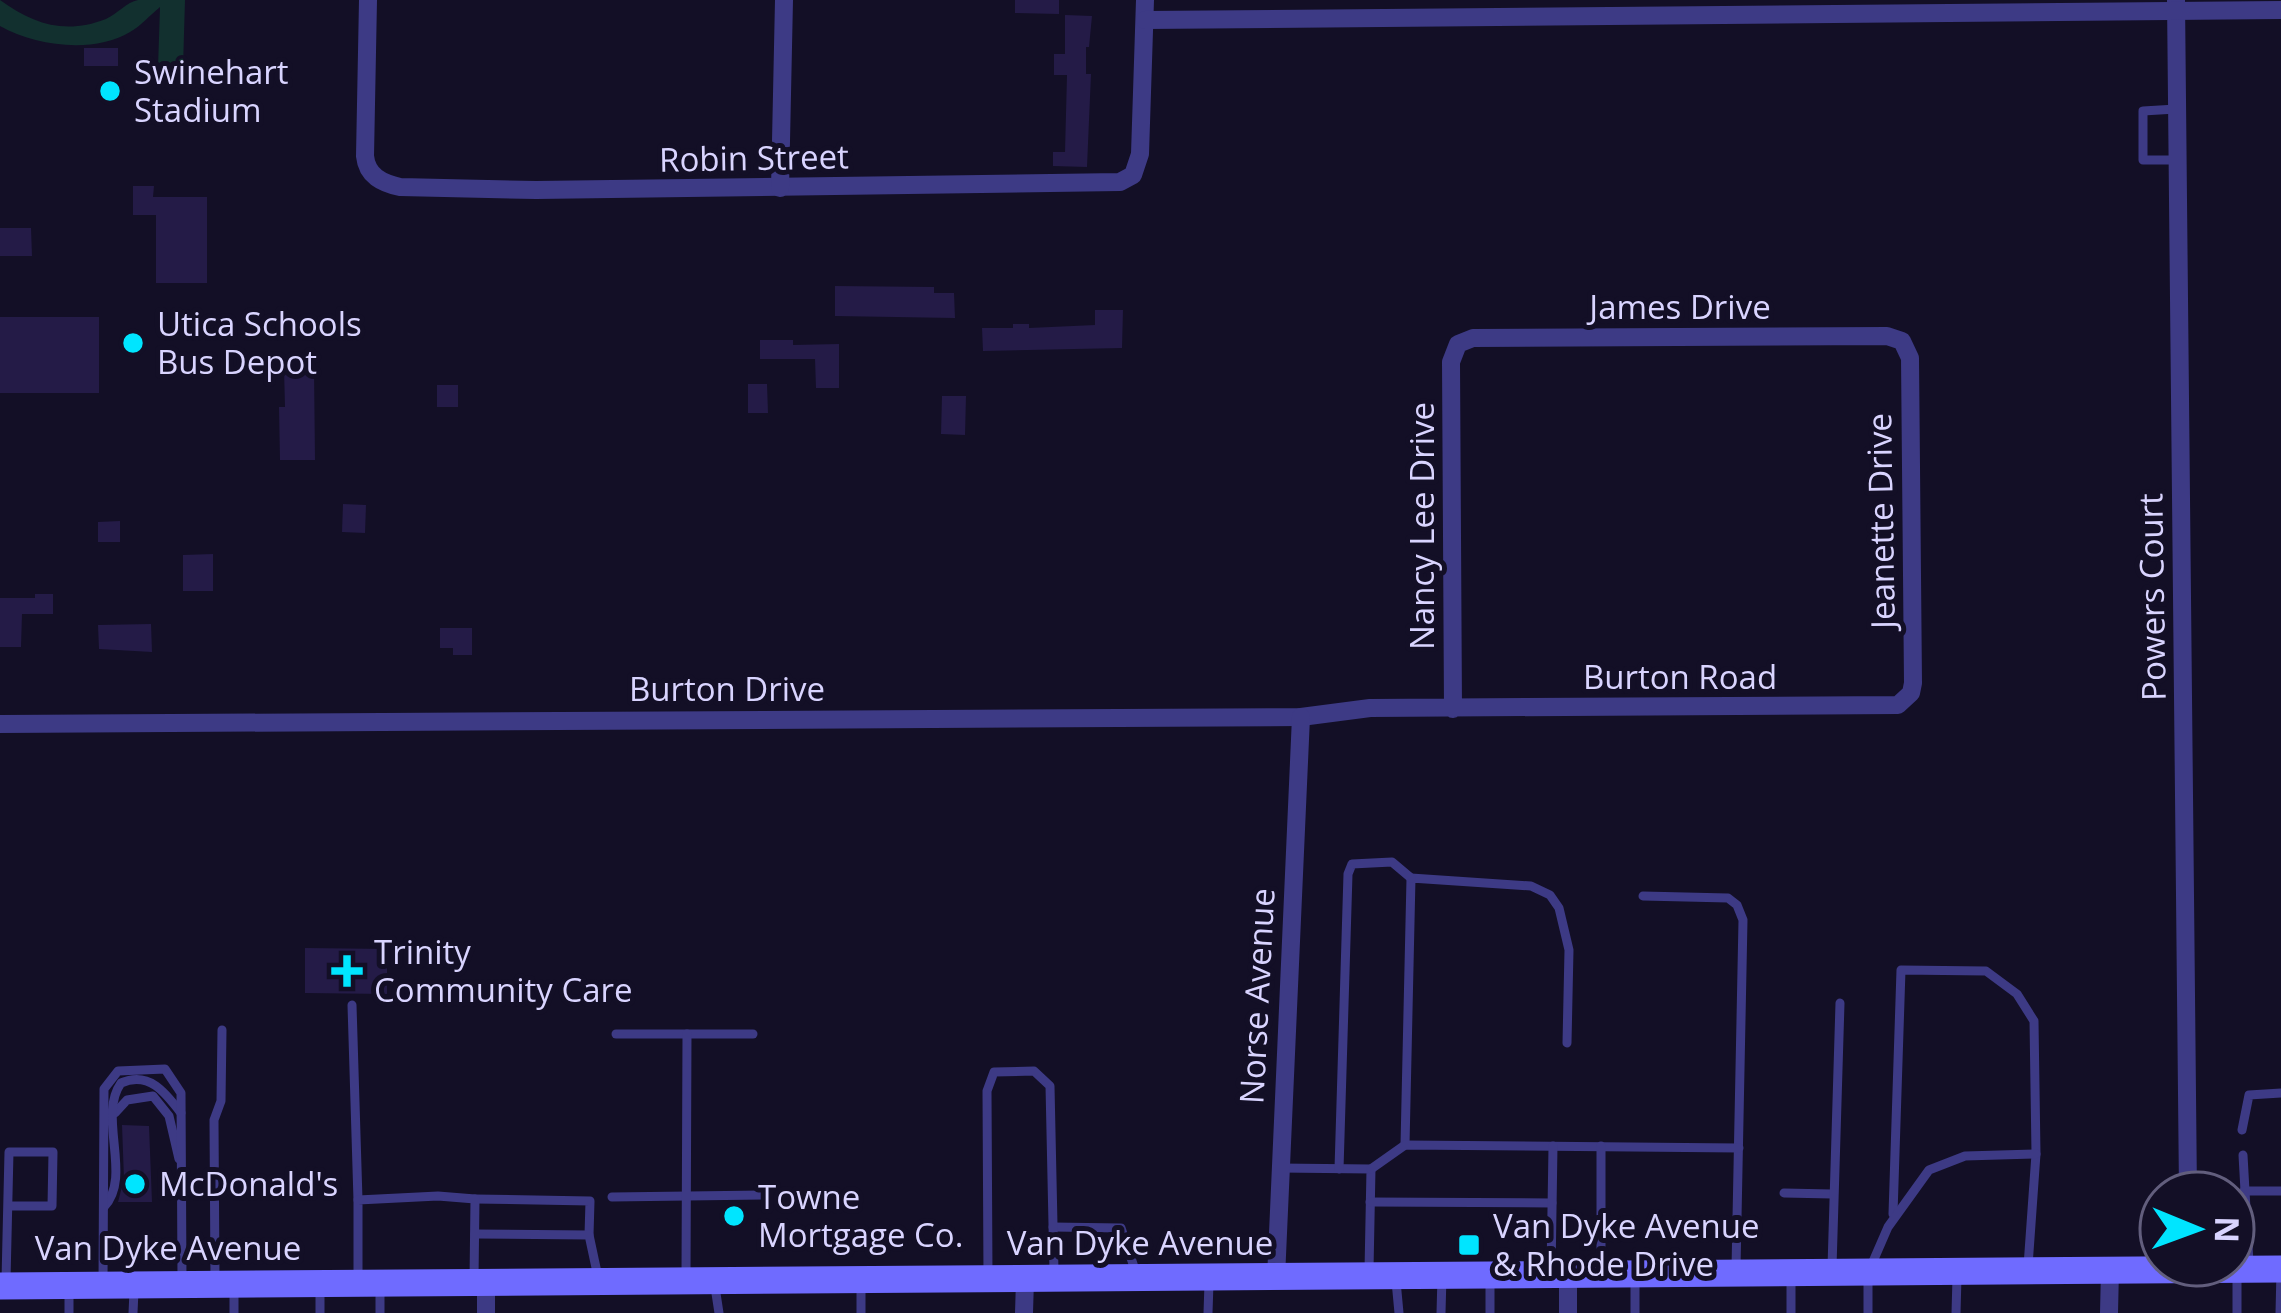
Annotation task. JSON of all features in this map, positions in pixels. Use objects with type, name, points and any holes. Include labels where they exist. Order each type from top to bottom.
[{"type":"main road","name":"Van Dyke Avenue","points":[[3,1286],[69,1299],[104,1286],[134,1299],[182,1286],[228,1295],[320,1283],[2137,1269]]},
{"type":"street","name":"Robin Street","points":[[368,0],[365,156],[375,177],[417,188],[1120,182],[1133,175],[1140,154],[1145,10]]},
{"type":"street","points":[[780,188],[784,0]]},
{"type":"street","points":[[1145,10],[2176,5],[2281,10]]},
{"type":"street","name":"Powers Court","points":[[2176,5],[2188,1169]]},
{"type":"street","name":"James Drive","points":[[1458,344],[1473,338],[1887,336],[1902,341]]},
{"type":"street","name":"Jeanette Drive","points":[[1902,341],[1910,358],[1913,683],[1906,700]]},
{"type":"street","name":"Nancy Lee Drive","points":[[1454,709],[1451,362],[1458,344]]},
{"type":"street","name":"Burton Road","points":[[1454,709],[1890,705],[1906,700]]},
{"type":"street","name":"Burton Drive","points":[[0,724],[1300,717],[1370,708],[1454,709]]},
{"type":"street","name":"Norse Avenue","points":[[1276,1278],[1300,717]]},
{"type":"street","points":[[2109,1313],[2110,1270]]},
{"type":"street","points":[[1560,1275],[1568,1313]]},
{"type":"street","points":[[1024,1313],[1025,1280]]},
{"type":"street","points":[[480,1283],[486,1313]]},
{"type":"lane","points":[[2176,109],[2143,110],[2144,160],[2176,160]]},
{"type":"lane","points":[[1339,1169],[1352,864],[1392,862],[1411,878],[1531,886],[1550,895],[1566,927],[1569,950],[1567,1043]]},
{"type":"lane","points":[[1405,1145],[1411,878]]},
{"type":"lane","points":[[1643,896],[1728,898],[1743,920],[1736,1274]]},
{"type":"lane","points":[[1893,1214],[1901,970],[1986,971],[2017,994],[2034,1021],[2036,1154],[2028,1271]]},
{"type":"lane","points":[[1832,1273],[1840,1003]]},
{"type":"lane","points":[[352,1005],[358,1200],[369,1284],[380,1313]]},
{"type":"lane","points":[[222,1030],[221,1101],[214,1120],[228,1295]]},
{"type":"lane","points":[[616,1034],[753,1034]]},
{"type":"lane","points":[[687,1034],[687,1197],[700,1281],[719,1313]]},
{"type":"lane","points":[[104,1286],[104,1089],[118,1071],[165,1070],[181,1093],[182,1286]]},
{"type":"lane","points":[[988,1280],[987,1091],[994,1072],[1034,1071],[1050,1086],[1054,1279]]},
{"type":"lane","points":[[104,1208],[112,1199],[113,1116],[121,1082],[139,1078],[165,1092],[181,1113]]},
{"type":"lane","points":[[2242,1130],[2249,1095],[2281,1093]]},
{"type":"lane","points":[[113,1116],[127,1100],[153,1096],[169,1116],[181,1164]]},
{"type":"lane","points":[[1279,1168],[1370,1169],[1405,1145],[1739,1148]]},
{"type":"lane","points":[[1553,1146],[1552,1203],[1560,1275]]},
{"type":"lane","points":[[1600,1276],[1601,1146]]},
{"type":"lane","points":[[3,1286],[9,1152],[52,1152],[52,1205],[8,1206]]},
{"type":"lane","points":[[1868,1313],[1868,1273],[1893,1214],[1929,1171],[1965,1156],[2036,1154]]},
{"type":"lane","points":[[2243,1155],[2243,1169]]},
{"type":"lane","points":[[1370,1169],[1370,1202],[1382,1276],[1399,1313]]},
{"type":"lane","points":[[1784,1192],[1832,1194]]},
{"type":"lane","points":[[358,1200],[438,1196],[590,1201],[590,1235],[599,1282]]},
{"type":"lane","points":[[613,1197],[764,1196]]},
{"type":"lane","points":[[475,1199],[480,1283]]},
{"type":"lane","points":[[1370,1202],[1552,1203]]},
{"type":"lane","points":[[1053,1226],[1121,1228],[1138,1278]]},
{"type":"lane","points":[[475,1234],[590,1235]]},
{"type":"lane","points":[[2281,1269],[2281,1313]]},
{"type":"lane","points":[[1956,1313],[1957,1272]]},
{"type":"lane","points":[[1791,1273],[1791,1313]]},
{"type":"lane","points":[[1441,1313],[1442,1275]]},
{"type":"lane","points":[[1490,1276],[1490,1313]]},
{"type":"lane","points":[[1635,1276],[1635,1313]]},
{"type":"lane","points":[[1208,1313],[1209,1278]]},
{"type":"lane","points":[[861,1280],[861,1313]]},
{"type":"lane","points":[[320,1283],[320,1313]]},
{"type":"green space","points":[[0,0],[37,21],[77,26],[106,19],[138,0],[185,0],[183,68],[158,68],[160,7],[134,30],[115,39],[65,45],[0,26]]},
{"type":"building","points":[[1015,0],[1059,0],[1059,14],[1015,13]]},
{"type":"building","points":[[1065,15],[1092,16],[1086,47],[1086,74],[1091,74],[1087,167],[1053,166],[1053,152],[1065,152],[1067,75],[1054,75],[1054,54],[1065,54]]},
{"type":"building","points":[[84,48],[118,48],[118,66],[84,66]]},
{"type":"building","points":[[133,186],[154,186],[153,197],[207,197],[207,283],[156,283],[156,215],[133,215]]},
{"type":"building","points":[[0,228],[31,228],[32,256],[0,256]]},
{"type":"building","points":[[835,286],[934,287],[934,293],[954,293],[955,318],[835,316]]},
{"type":"building","points":[[1095,310],[1123,310],[1122,348],[983,351],[982,328],[1095,325]]},
{"type":"building","points":[[0,317],[99,317],[99,393],[0,393]]},
{"type":"building","points":[[760,340],[839,344],[839,388],[816,388],[815,359],[760,359]]},
{"type":"building","points":[[284,369],[314,369],[315,460],[280,460]]},
{"type":"building","points":[[748,384],[767,384],[768,413],[748,413]]},
{"type":"building","points":[[437,385],[458,385],[458,407],[437,407]]},
{"type":"building","points":[[942,396],[966,396],[965,435],[941,434]]},
{"type":"building","points":[[343,504],[366,505],[365,533],[342,532]]},
{"type":"building","points":[[120,521],[120,542],[98,542],[98,522]]},
{"type":"building","points":[[213,554],[213,591],[183,591],[183,555]]},
{"type":"building","points":[[35,594],[53,594],[53,614],[22,614],[21,647],[0,647],[0,598],[35,598]]},
{"type":"building","points":[[151,624],[152,652],[99,649],[98,625]]},
{"type":"building","points":[[440,628],[472,628],[472,655],[453,655],[453,648],[440,648]]},
{"type":"building","points":[[305,948],[387,949],[387,994],[305,993]]},
{"type":"building","points":[[122,1125],[149,1126],[152,1202],[118,1202],[124,1179]]},
{"type":"place","name":"Swinehart Stadium","points":[[110,91]]},
{"type":"place","name":"Utica Schools Bus Depot","points":[[133,343]]},
{"type":"place","name":"Trinity Community Care","points":[[347,971]]},
{"type":"place","name":"McDonald's","points":[[135,1184]]},
{"type":"place","name":"Towne Mortgage Co.","points":[[734,1216]]},
{"type":"place","name":"Van Dyke Avenue & Rhode Drive","points":[[1469,1245]]}]
